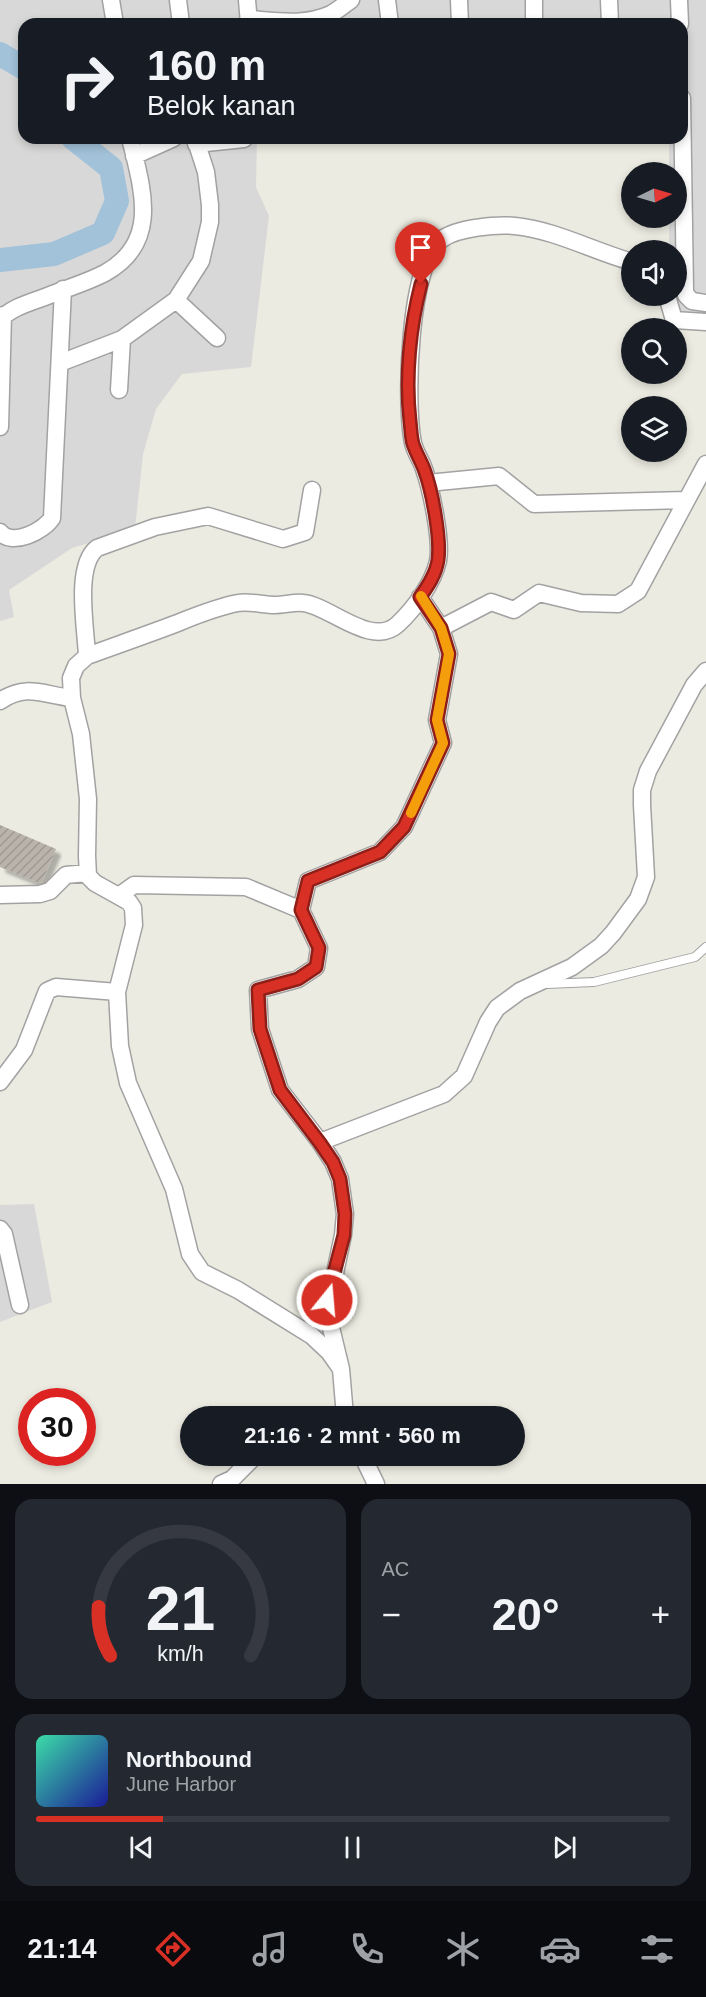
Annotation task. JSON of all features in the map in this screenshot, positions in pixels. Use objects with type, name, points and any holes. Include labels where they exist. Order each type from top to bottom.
[{"type":"street","points":[[111,0],[114,18]]},
{"type":"street","points":[[178,0],[180,18]]},
{"type":"street","points":[[247,0],[249,18]]},
{"type":"street","points":[[319,18],[332,14],[351,0]]},
{"type":"street","points":[[387,0],[389,18]]},
{"type":"street","points":[[459,0],[460,18]]},
{"type":"street","points":[[534,0],[534,18]]},
{"type":"street","points":[[609,0],[609,18]]},
{"type":"street","points":[[679,0],[680,18]]},
{"type":"street","points":[[0,427],[2,317],[24,305],[105,273],[122,261],[141,234],[143,199],[131,144]]},
{"type":"street","points":[[134,156],[161,144]]},
{"type":"street","points":[[60,363],[122,339],[176,300],[201,261],[210,222],[206,172],[197,144]]},
{"type":"street","points":[[683,144],[685,290],[686,295],[692,301],[706,303]]},
{"type":"street","points":[[341,1369],[329,1352],[312,1336],[238,1290],[202,1272],[190,1254],[174,1189],[128,1083],[120,1046],[117,992],[134,925],[133,908],[120,895],[95,883],[87,873],[88,799],[81,734],[72,698],[71,678],[76,666],[87,656],[211,610],[239,603],[274,605],[304,603],[375,632],[385,631],[398,624],[431,581],[438,560],[434,511],[424,470],[413,445],[410,418],[410,356],[414,316],[430,252],[441,239],[484,226],[515,226],[552,234],[621,258]]},
{"type":"street","points":[[0,532],[9,539],[28,535],[44,528],[52,518],[63,289]]},
{"type":"street","points":[[176,300],[217,338]]},
{"type":"street","points":[[669,306],[674,320],[706,322]]},
{"type":"street","points":[[119,390],[122,339]]},
{"type":"street","points":[[441,628],[491,602],[514,610],[539,593],[581,603],[618,604],[638,591],[706,464]]},
{"type":"street","points":[[428,483],[500,476],[534,504],[686,500]]},
{"type":"street","points":[[87,656],[84,573],[88,557],[97,549],[155,526],[208,516],[283,539],[305,532],[312,490]]},
{"type":"street","points":[[344,1406],[341,1369],[329,1323],[327,1300],[344,1235],[344,1197],[333,1162],[280,1090],[260,1029],[258,990],[298,979],[316,967],[319,948],[301,910],[308,881],[380,852],[404,827],[443,743],[437,720],[449,654],[441,628],[420,597]]},
{"type":"street","points":[[320,1143],[444,1094],[464,1076],[488,1022],[497,1008],[520,991],[572,966],[601,946],[613,933],[638,899],[646,877],[642,790],[648,771],[694,685],[706,671]]},
{"type":"street","points":[[0,701],[9,695],[31,690],[72,698]]},
{"type":"street","points":[[0,895],[40,894],[53,889],[66,875],[87,873]]},
{"type":"street","points":[[120,895],[134,885],[246,887],[301,910]]},
{"type":"street","points":[[0,1082],[24,1050],[47,991],[56,987],[117,992]]},
{"type":"street","points":[[0,1228],[4,1234],[20,1305]]},
{"type":"street","points":[[221,1484],[232,1479],[245,1466]]},
{"type":"street","points":[[367,1466],[376,1484]]},
{"type":"lane","points":[[534,984],[594,982],[695,957],[706,947]]},
{"type":"shaded area","points":[[0,0],[706,0],[706,317],[669,317],[669,306],[687,306],[687,240],[669,240],[669,228],[687,228],[687,162],[669,162],[669,144],[688,144],[688,18],[18,18],[18,144],[257,144],[256,187],[269,216],[251,367],[182,374],[156,409],[143,454],[135,529],[72,548],[9,590],[14,617],[0,621]]},
{"type":"shaded area","points":[[34,1204],[52,1302],[0,1322],[0,1205]]},
{"type":"building","points":[[0,825],[56,849],[42,882],[39,883],[0,867]]},
{"type":"waterway","points":[[0,54],[18,64]]},
{"type":"waterway","points":[[0,260],[54,254],[103,233],[117,201],[111,168],[81,144]]},
{"type":"slow traffic","points":[[411,813],[443,743],[437,720],[449,654],[441,628],[421,596]]},
{"type":"route","points":[[327,1300],[328,1288],[335,1273],[344,1235],[344,1197],[340,1179],[333,1162],[280,1090],[260,1029],[258,990],[298,979],[316,967],[319,948],[301,910],[308,881],[380,852],[404,827],[443,743],[437,720],[449,654],[441,628],[420,597],[431,581],[438,560],[438,540],[424,470],[413,445],[410,418],[410,356],[414,316],[421,284]]}]
